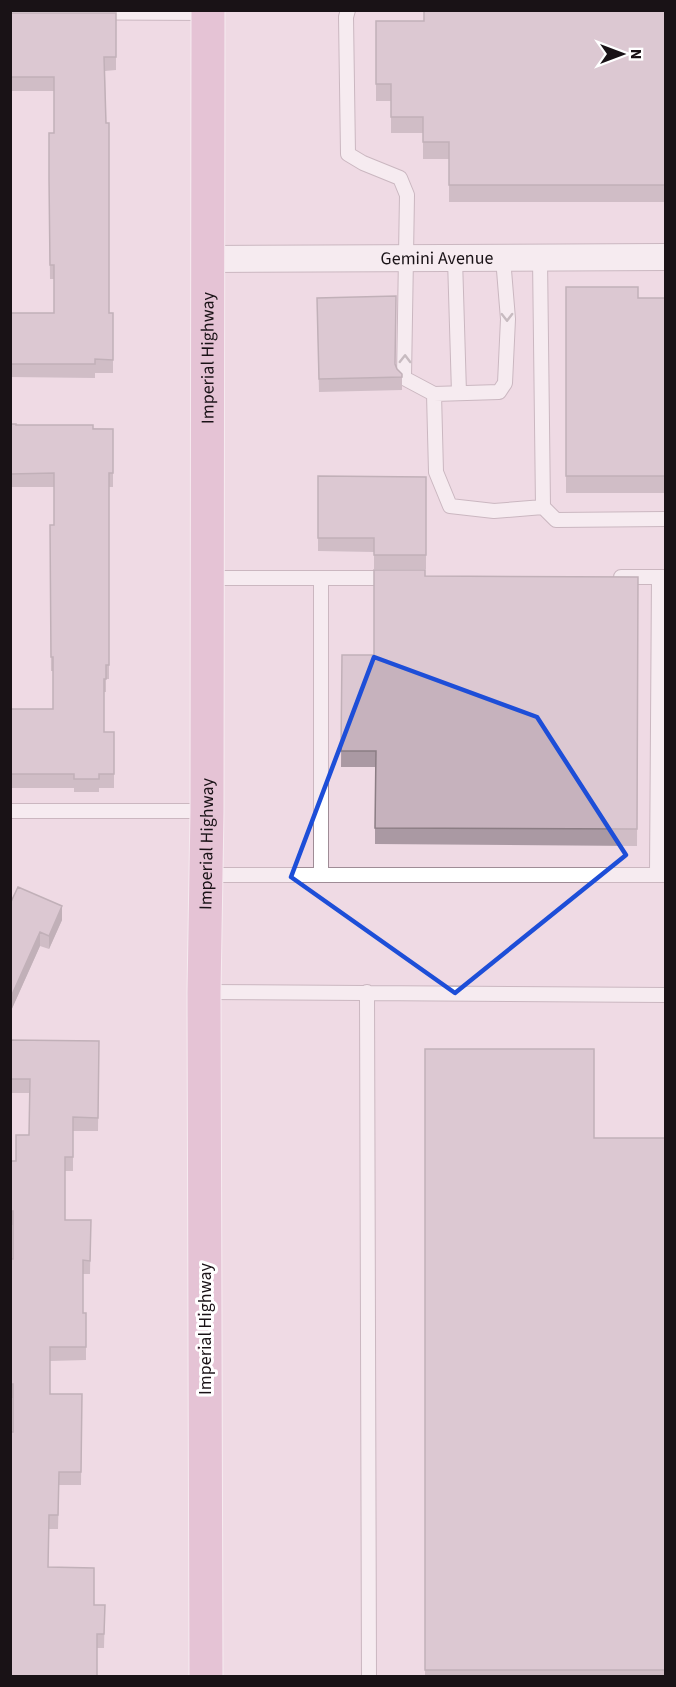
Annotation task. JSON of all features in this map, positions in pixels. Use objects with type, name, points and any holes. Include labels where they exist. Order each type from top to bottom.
[{"type":"main road","name":"Imperial Highway","points":[[206,1677],[204,992],[208,578],[208,12]]},
{"type":"street","name":"Gemini Avenue","points":[[209,260],[666,257]]},
{"type":"lane","points":[[348,10],[346,17],[348,154],[363,163],[400,178],[407,195],[404,378],[434,394],[499,392],[505,383],[508,319],[503,258]]},
{"type":"lane","points":[[10,12],[208,12]]},
{"type":"lane","points":[[540,258],[543,507],[556,520],[666,519]]},
{"type":"lane","points":[[455,259],[459,393]]},
{"type":"lane","points":[[434,394],[436,472],[450,506],[494,511],[543,507]]},
{"type":"lane","points":[[206,875],[662,875],[662,577],[613,577]]},
{"type":"lane","points":[[208,578],[403,578]]},
{"type":"lane","points":[[321,578],[321,874]]},
{"type":"lane","points":[[10,811],[207,811]]},
{"type":"lane","points":[[204,992],[666,995]]},
{"type":"lane","points":[[367,992],[369,1677]]},
{"type":"highlighted area","points":[[374,657],[537,717],[626,855],[455,993],[291,877]]},
{"type":"building","points":[[424,10],[666,10],[666,185],[449,185],[449,142],[423,142],[423,117],[391,117],[391,84],[376,84],[376,21],[424,21]]},
{"type":"building","points":[[10,13],[116,13],[116,57],[104,57],[106,123],[109,123],[109,313],[113,313],[113,360],[95,359],[95,364],[10,364],[10,313],[54,313],[54,265],[50,265],[49,133],[54,133],[54,77],[10,77]]},
{"type":"building","points":[[566,287],[638,287],[638,298],[666,298],[666,476],[566,476]]},
{"type":"building","points":[[396,296],[395,364],[402,377],[319,379],[317,298]]},
{"type":"building","points":[[10,424],[93,425],[93,429],[113,429],[113,473],[109,473],[109,665],[106,665],[106,679],[104,679],[104,732],[114,732],[114,774],[99,774],[99,779],[74,779],[74,774],[10,774],[10,709],[53,709],[50,525],[54,525],[54,473],[10,474]]},
{"type":"building","points":[[318,476],[426,477],[426,555],[374,555],[374,538],[318,538]]},
{"type":"building","points":[[374,570],[425,570],[425,576],[638,577],[637,829],[375,828],[376,751],[341,751],[342,655],[374,655]]},
{"type":"building","points":[[18,887],[62,906],[49,936],[40,932],[10,999],[10,904]]},
{"type":"building","points":[[10,1040],[99,1041],[98,1118],[73,1117],[73,1157],[65,1157],[65,1220],[91,1220],[90,1261],[83,1260],[83,1313],[86,1313],[86,1347],[50,1347],[50,1394],[82,1394],[81,1472],[59,1472],[58,1515],[49,1515],[48,1567],[94,1568],[94,1605],[105,1605],[104,1634],[97,1634],[97,1677],[10,1677],[10,1432],[13,1432],[13,1384],[10,1384],[10,1259],[13,1259],[13,1211],[10,1211],[10,1161],[16,1161],[16,1135],[29,1135],[30,1079],[10,1079]]},
{"type":"building","points":[[425,1049],[594,1049],[594,1138],[666,1138],[666,1670],[425,1670]]}]
